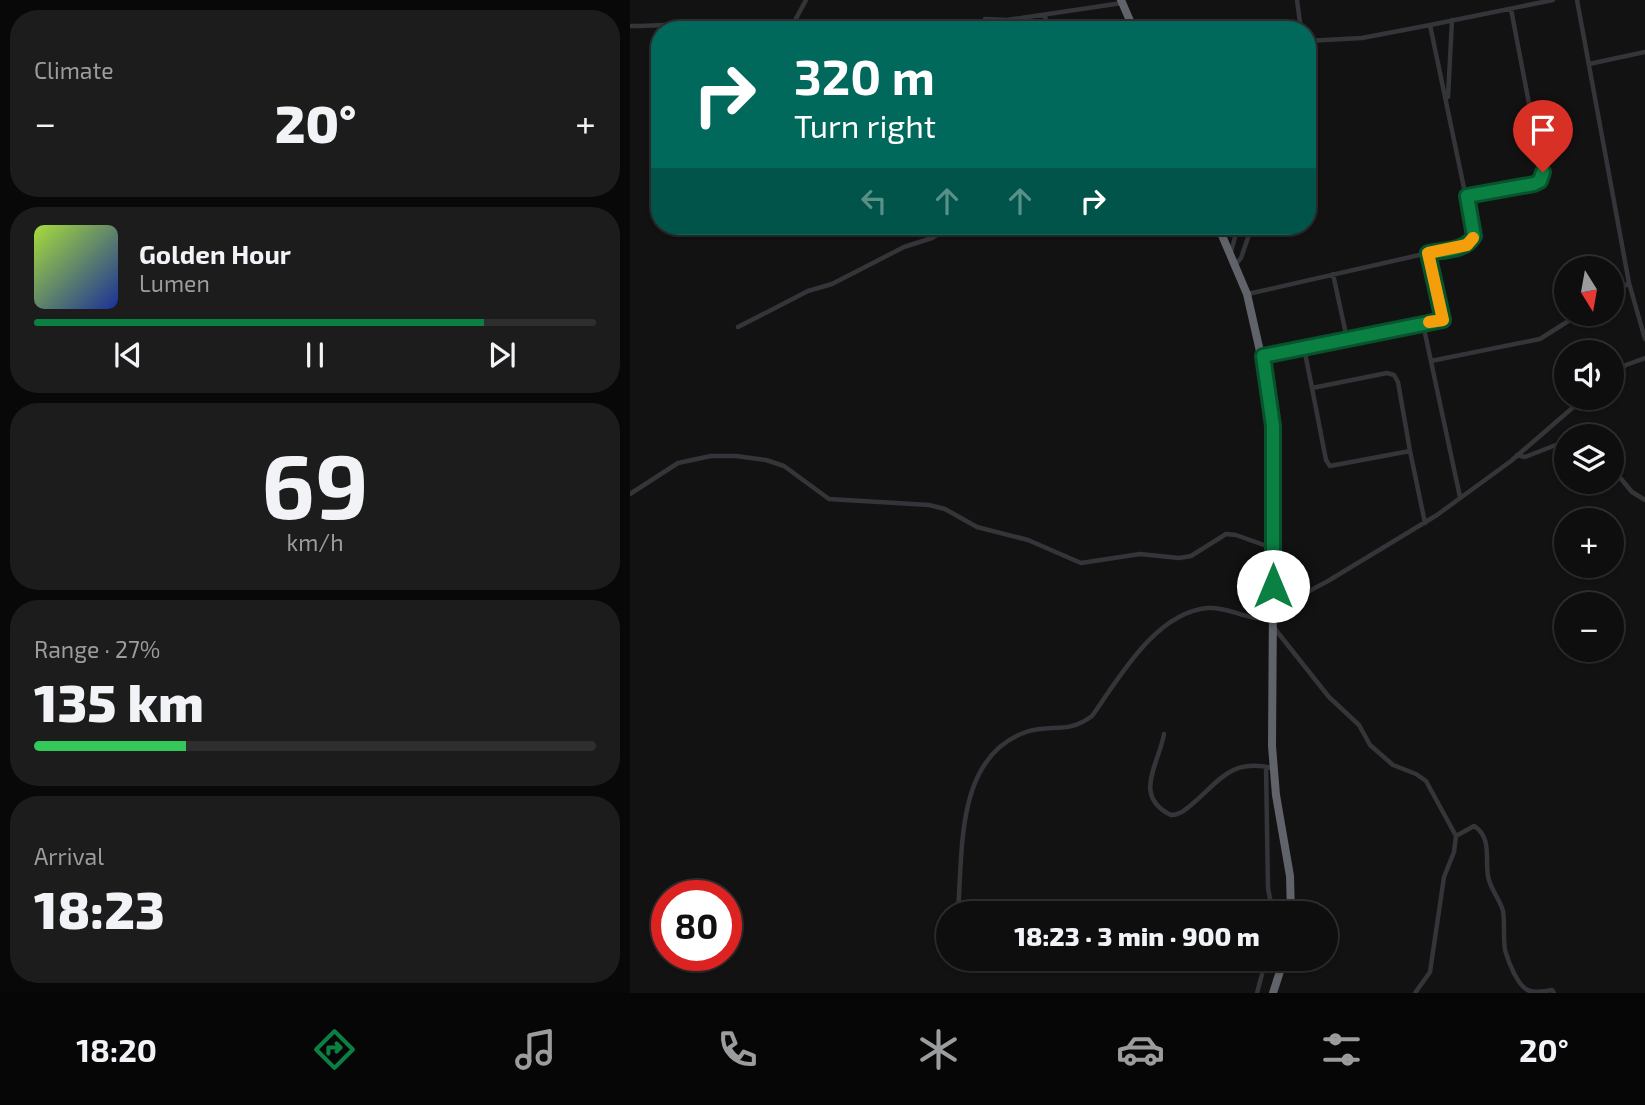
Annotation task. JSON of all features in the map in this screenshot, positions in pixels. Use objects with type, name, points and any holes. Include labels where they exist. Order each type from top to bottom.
[{"type":"highway","points":[[1122,1],[1130,21]]},
{"type":"highway","points":[[1222,235],[1247,294],[1263,356],[1273,426],[1270,767],[1290,876],[1291,901]]},
{"type":"highway","points":[[1273,993],[1280,971]]},
{"type":"street","points":[[795,21],[806,0]]},
{"type":"street","points":[[1297,0],[1300,21]]},
{"type":"street","points":[[1316,41],[1362,38],[1553,0]]},
{"type":"street","points":[[1577,0],[1629,283],[1645,339]]},
{"type":"street","points":[[985,19],[1007,20],[1122,1]]},
{"type":"street","points":[[1467,196],[1534,184],[1543,177],[1511,9]]},
{"type":"street","points":[[1045,15],[1046,21]]},
{"type":"street","points":[[1448,106],[1452,20]]},
{"type":"street","points":[[1247,294],[1467,245],[1472,241],[1474,236],[1467,196],[1430,25]]},
{"type":"street","points":[[630,26],[651,26]]},
{"type":"street","points":[[1589,64],[1645,52]]},
{"type":"street","points":[[738,327],[808,291],[832,284],[904,247],[937,235]]},
{"type":"street","points":[[1230,254],[1235,235]]},
{"type":"street","points":[[1235,265],[1241,258],[1249,235]]},
{"type":"street","points":[[1263,356],[1443,320],[1428,253]]},
{"type":"street","points":[[1333,274],[1347,339]]},
{"type":"street","points":[[1624,286],[1629,283]]},
{"type":"street","points":[[1423,323],[1460,497]]},
{"type":"street","points":[[1431,361],[1540,339],[1560,326]]},
{"type":"street","points":[[1304,348],[1326,460],[1330,466],[1410,451]]},
{"type":"street","points":[[1624,366],[1645,358]]},
{"type":"street","points":[[1312,388],[1387,373],[1394,376],[1398,382],[1425,523]]},
{"type":"street","points":[[1273,606],[1298,597],[1328,581],[1425,523],[1517,455],[1570,410]]},
{"type":"street","points":[[1517,455],[1525,457],[1554,446]]},
{"type":"street","points":[[630,494],[678,463],[711,456],[736,456],[766,460],[784,466],[829,499],[929,505],[945,509],[977,527],[1028,540],[1081,563],[1140,554],[1179,558],[1191,556],[1226,534],[1273,548]]},
{"type":"street","points":[[1624,482],[1632,492],[1645,500]]},
{"type":"street","points":[[959,901],[966,808],[981,769],[995,752],[1009,740],[1027,731],[1044,728],[1067,729],[1083,723],[1093,716],[1149,639],[1188,613],[1206,608],[1222,608],[1272,622],[1329,697],[1359,725],[1370,745],[1393,765],[1426,781],[1456,836],[1454,852],[1444,877],[1430,972],[1415,993]]},
{"type":"street","points":[[1164,734],[1159,756],[1152,770],[1150,789],[1154,802],[1171,815],[1180,814],[1225,773],[1248,765],[1270,767],[1268,888],[1270,901]]},
{"type":"street","points":[[1456,836],[1474,826],[1483,835],[1489,857],[1489,880],[1503,911],[1505,950],[1525,988],[1531,992],[1552,990],[1554,993]]},
{"type":"street","points":[[1257,993],[1263,971]]},
{"type":"slow traffic","points":[[1429,322],[1443,320],[1428,253],[1467,245],[1473,238]]},
{"type":"route","points":[[1273,586],[1273,426],[1263,356],[1443,320],[1428,253],[1467,245],[1472,241],[1474,236],[1467,196],[1534,184],[1540,181],[1543,172]]}]
